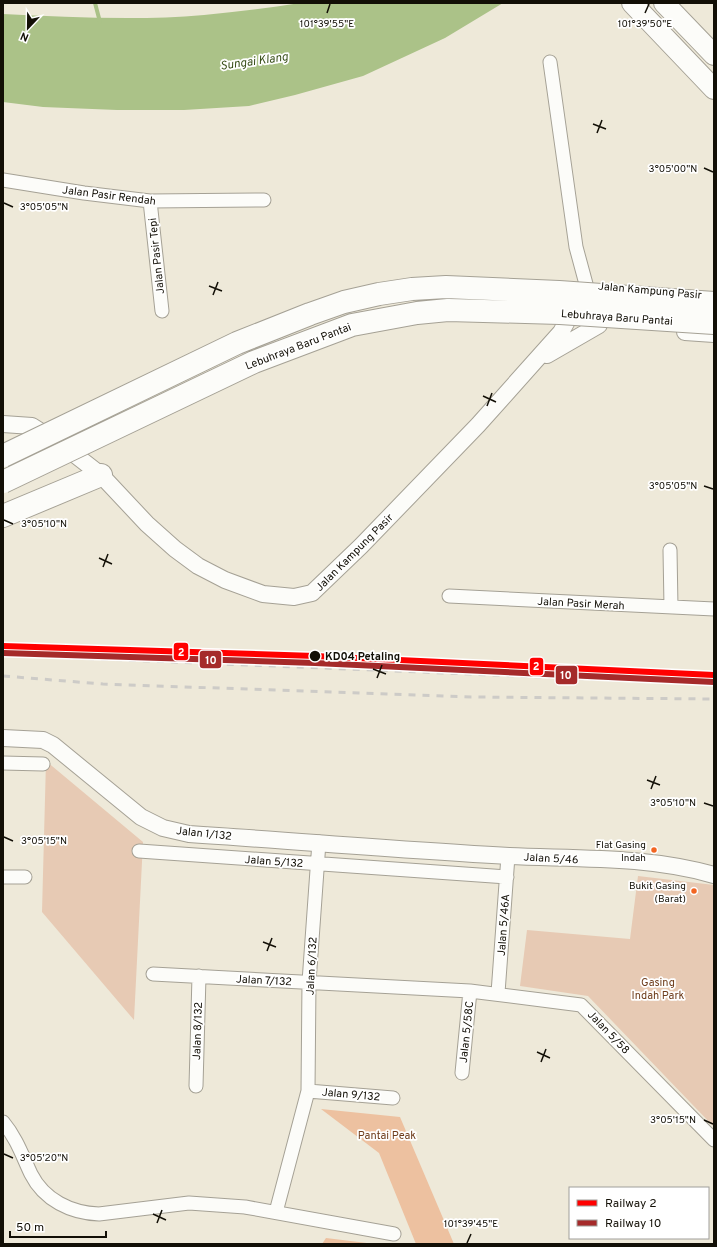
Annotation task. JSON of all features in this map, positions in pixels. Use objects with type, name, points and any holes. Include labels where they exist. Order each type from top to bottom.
[{"type":"highway","name":"Lebuhraya Baru Pantai","points":[[3,456],[237,343],[344,302],[379,294],[412,289],[446,287],[559,292],[714,302]]},
{"type":"highway","name":"Lebuhraya Baru Pantai","points":[[3,482],[254,362],[317,337],[360,324],[417,313],[448,310],[560,313],[714,323]]},
{"type":"highway","points":[[3,516],[101,475]]},
{"type":"main road","points":[[632,3],[714,89]]},
{"type":"main road","points":[[664,3],[714,55]]},
{"type":"street","points":[[550,62],[576,247],[586,284]]},
{"type":"street","name":"Jalan Pasir Rendah","points":[[3,180],[84,193],[150,201],[264,200]]},
{"type":"street","name":"Jalan Pasir Tepi","points":[[150,201],[162,311]]},
{"type":"street","name":"Jalan Kampung Pasir","points":[[3,424],[24,424],[40,430],[66,447],[101,475],[153,530],[174,549],[198,566],[225,580],[263,594],[304,596],[312,593],[361,546],[478,425],[531,364],[562,332],[575,306],[577,297],[586,284],[714,296]]},
{"type":"street","points":[[575,306],[580,318],[588,324],[714,334]]},
{"type":"street","name":"Jalan Kampung Pasir","points":[[531,364],[599,325]]},
{"type":"street","points":[[670,550],[671,607]]},
{"type":"street","name":"Jalan Pasir Merah","points":[[449,596],[714,609]]},
{"type":"street","name":"Jalan 1/132","points":[[3,738],[43,740],[53,745],[141,817],[163,828],[189,834],[411,849]]},
{"type":"street","points":[[3,763],[43,764]]},
{"type":"street","name":"Jalan 6/132","points":[[276,1212],[308,1091],[309,982],[318,842]]},
{"type":"street","name":"Jalan 5/46","points":[[411,849],[508,856],[644,862],[683,867],[714,875]]},
{"type":"street","name":"Jalan 5/132","points":[[139,851],[507,877]]},
{"type":"street","name":"Jalan 5/46A","points":[[498,993],[508,856]]},
{"type":"street","points":[[3,876],[25,877]]},
{"type":"street","name":"Jalan 7/132","points":[[153,974],[398,988]]},
{"type":"street","name":"Jalan 8/132","points":[[196,1086],[199,976]]},
{"type":"street","name":"Jalan 5/58","points":[[398,988],[498,993],[583,1006],[714,1140]]},
{"type":"street","name":"Jalan 5/58C","points":[[462,1073],[470,991]]},
{"type":"street","name":"Jalan 9/132","points":[[308,1091],[393,1098]]},
{"type":"street","points":[[3,1122],[20,1147],[31,1175],[48,1196],[70,1210],[86,1214],[99,1214],[189,1203],[244,1207],[394,1234]]},
{"type":"green space","points":[[46,761],[143,842],[134,1020],[42,912]]},
{"type":"green space","name":"Gasing Indah Park","points":[[638,876],[714,885],[714,1127],[588,996],[520,986],[527,930],[630,939]]},
{"type":"green space","name":"Pantai Peak","points":[[321,1109],[400,1117],[454,1244],[416,1244],[379,1153]]},
{"type":"green space","points":[[326,1238],[375,1244],[322,1244]]},
{"type":"water","name":"Sungai Klang","points":[[300,3],[503,3],[445,38],[363,76],[249,106],[184,110],[117,110],[43,107],[3,102],[3,14],[103,18],[154,18],[216,14]]},
{"type":"waterway","points":[[95,3],[100,22]]},
{"type":"railway","points":[[3,655],[714,684]]},
{"type":"railway","points":[[3,676],[103,684],[471,697],[714,699]]},
{"type":"rail line","name":"2","points":[[3,646],[315,656],[714,675]]},
{"type":"rail line","name":"10","points":[[3,653],[315,663],[714,682]]},
{"type":"place","name":"KD04 Petaling","points":[[315,656]]},
{"type":"place","name":"Flat Gasing Indah","points":[[654,850]]},
{"type":"place","name":"Bukit Gasing (Barat)","points":[[694,891]]}]
